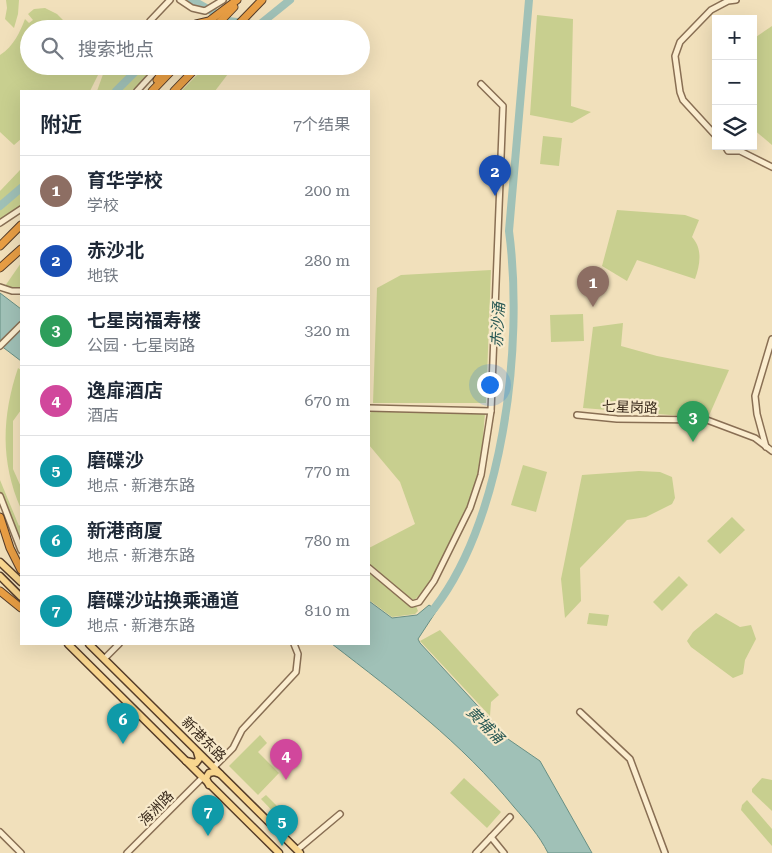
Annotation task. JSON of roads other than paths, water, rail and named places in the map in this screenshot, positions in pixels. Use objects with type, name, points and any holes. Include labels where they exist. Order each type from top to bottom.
[{"type":"highway","points":[[220,20],[237,0]]},
{"type":"highway","points":[[206,20],[241,0]]},
{"type":"highway","points":[[242,20],[262,0]]},
{"type":"highway","points":[[152,90],[162,75]]},
{"type":"highway","points":[[152,90],[167,75]]},
{"type":"highway","points":[[175,90],[189,75]]},
{"type":"highway","points":[[0,246],[20,226]]},
{"type":"highway","points":[[0,268],[20,250]]},
{"type":"highway","points":[[0,517],[10,548],[20,568]]},
{"type":"highway","points":[[0,591],[20,607]]},
{"type":"main road","points":[[0,562],[20,581]]},
{"type":"main road","points":[[0,576],[20,596]]},
{"type":"main road","points":[[69,645],[199,776],[279,853]]},
{"type":"main road","name":"新港东路","points":[[90,645],[299,851]]},
{"type":"main road","points":[[182,759],[192,763],[198,761],[199,756],[194,748]]},
{"type":"main road","points":[[199,776],[214,767]]},
{"type":"main road","points":[[210,786],[206,778],[209,773],[221,774]]},
{"type":"street","points":[[151,20],[170,0]]},
{"type":"street","points":[[180,0],[192,8],[208,10],[223,0]]},
{"type":"street","points":[[712,132],[683,100],[680,92],[675,56],[680,42],[711,10],[728,1],[736,0]]},
{"type":"street","points":[[137,90],[151,75]]},
{"type":"street","points":[[370,569],[412,604],[419,602],[427,591],[470,508],[481,475],[491,411],[502,106],[481,84]]},
{"type":"street","points":[[728,150],[740,151],[772,167]]},
{"type":"street","points":[[0,223],[20,210]]},
{"type":"street","points":[[0,287],[12,291],[20,291]]},
{"type":"street","points":[[0,346],[20,326]]},
{"type":"street","points":[[766,447],[757,414],[755,396],[772,339]]},
{"type":"street","points":[[370,408],[491,411]]},
{"type":"street","name":"七星岗路","points":[[577,415],[617,419],[707,420],[755,438],[772,452]]},
{"type":"street","points":[[0,496],[20,547]]},
{"type":"street","points":[[104,659],[118,645]]},
{"type":"street","points":[[214,767],[233,748],[242,730],[296,672],[298,654],[294,645]]},
{"type":"street","points":[[580,712],[630,759],[665,853]]},
{"type":"street","name":"海洲路","points":[[127,853],[199,776]]},
{"type":"street","points":[[299,851],[340,814]]},
{"type":"street","points":[[476,853],[510,817]]},
{"type":"street","points":[[0,832],[13,850],[21,853]]},
{"type":"street","points":[[491,837],[504,853]]},
{"type":"water","points":[[0,293],[20,308],[20,360],[0,345]]},
{"type":"water","name":"黄埔涌","points":[[370,602],[392,618],[417,615],[429,605],[437,610],[418,639],[420,643],[508,739],[540,761],[592,853],[548,853],[528,823],[494,784],[451,740],[333,645],[370,645]]},
{"type":"waterway","points":[[192,0],[227,20]]},
{"type":"waterway","points":[[265,20],[290,0]]},
{"type":"waterway","name":"赤沙涌","points":[[428,616],[454,579],[475,534],[491,485],[503,432],[510,379],[513,326],[513,276],[509,231],[529,0]]},
{"type":"waterway","points":[[117,90],[132,75]]},
{"type":"waterway","points":[[0,206],[20,189]]},
{"type":"place","name":"赤沙北","points":[[495,196]]},
{"type":"place","name":"育华学校","points":[[593,307]]},
{"type":"place","name":"七星岗福寿楼","points":[[693,442]]},
{"type":"place","name":"新港商厦","points":[[123,744]]},
{"type":"place","name":"逸扉酒店","points":[[286,780]]},
{"type":"place","name":"磨碟沙站换乘通道","points":[[208,836]]},
{"type":"place","name":"磨碟沙","points":[[282,846]]}]
